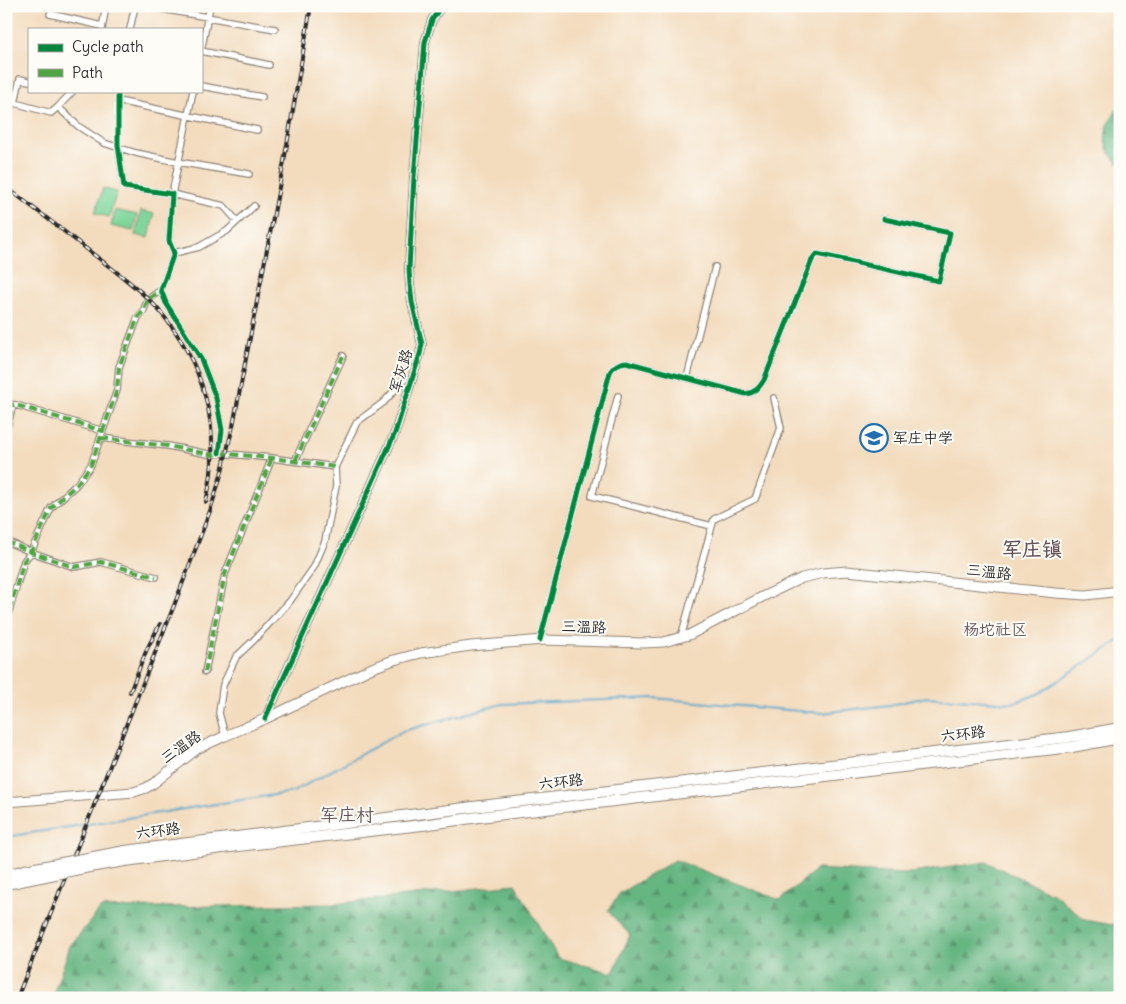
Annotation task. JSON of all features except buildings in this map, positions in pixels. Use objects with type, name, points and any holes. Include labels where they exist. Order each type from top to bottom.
[{"type":"highway","name":"六环路","points":[[6,875],[125,851],[481,806],[1059,738],[1120,728]]},
{"type":"highway","name":"六环路","points":[[6,884],[134,859],[1062,748],[1120,738]]},
{"type":"main road","name":"三温路","points":[[6,802],[134,792],[146,788],[197,749],[372,668],[408,656],[471,646],[540,640],[664,642],[689,635],[707,627],[802,578],[823,573],[847,571],[1086,595],[1120,591]]},
{"type":"street","points":[[50,14],[102,27],[106,6]]},
{"type":"street","points":[[130,28],[135,6]]},
{"type":"street","points":[[145,6],[275,30]]},
{"type":"street","points":[[202,46],[210,6]]},
{"type":"street","name":"军灰路","points":[[265,719],[395,433],[420,354],[422,344],[412,302],[409,269],[414,177],[425,42],[432,20],[441,6]]},
{"type":"street","points":[[202,51],[269,65]]},
{"type":"street","points":[[28,81],[20,79],[14,103],[51,113],[72,92]]},
{"type":"street","points":[[202,86],[262,97]]},
{"type":"street","points":[[118,92],[118,148],[124,187],[172,194],[224,206],[237,221]]},
{"type":"street","points":[[6,621],[24,561],[31,552],[51,508],[78,484],[91,465],[117,390],[119,367],[138,317],[143,312],[148,299],[161,290],[174,253],[170,241],[172,194],[193,92]]},
{"type":"street","points":[[118,101],[257,130]]},
{"type":"street","points":[[58,106],[78,126],[104,143],[136,153],[248,174]]},
{"type":"street","points":[[174,253],[199,247],[227,231],[254,206]]},
{"type":"street","points":[[540,640],[610,372],[614,366],[626,362],[746,394],[754,392],[759,389],[764,380],[812,260],[817,254],[939,281],[950,233],[884,219]]},
{"type":"street","points":[[687,378],[715,267]]},
{"type":"street","points":[[161,290],[166,303],[201,359],[216,398],[222,430],[218,454]]},
{"type":"street","points":[[1120,316],[1120,327]]},
{"type":"street","points":[[295,461],[343,356]]},
{"type":"street","points":[[225,736],[219,713],[223,685],[236,657],[290,601],[314,568],[325,540],[336,486],[335,467],[358,422],[384,402],[404,380]]},
{"type":"street","points":[[618,396],[592,496],[712,526]]},
{"type":"street","points":[[681,637],[714,519],[755,499],[781,428],[774,398]]},
{"type":"street","points":[[6,404],[103,431]]},
{"type":"street","points":[[6,430],[13,405]]},
{"type":"street","points":[[101,438],[168,446],[213,455],[272,458],[335,467]]},
{"type":"street","points":[[205,672],[225,574],[272,458]]},
{"type":"street","points":[[6,541],[74,567],[101,562],[156,577]]},
{"type":"green space","points":[[1120,106],[1120,165],[1108,151],[1105,136],[1110,121]]},
{"type":"green space","points":[[103,188],[117,192],[109,217],[95,213]]},
{"type":"green space","points":[[115,210],[137,215],[133,231],[111,226]]},
{"type":"green space","points":[[141,211],[154,214],[149,238],[135,235]]},
{"type":"green space","points":[[675,860],[780,900],[817,869],[904,874],[986,862],[1056,895],[1085,920],[1112,925],[1120,917],[1120,998],[52,998],[70,946],[101,908],[333,904],[515,884],[558,958],[613,973],[630,935],[608,911],[620,893]]},
{"type":"waterway","points":[[6,837],[293,792],[403,731],[502,704],[654,698],[821,713],[890,705],[927,697],[1013,703],[1038,694],[1120,640]]},
{"type":"railway","points":[[17,998],[175,603],[210,511],[221,475],[233,426],[285,156],[311,6]]},
{"type":"railway","points":[[6,187],[135,287],[157,308],[174,329],[198,375],[206,399],[211,424],[211,476],[206,502]]},
{"type":"railway","points":[[130,692],[147,649],[160,624]]},
{"type":"marked path","points":[[6,621],[24,561],[31,552],[51,508],[77,484],[91,465],[117,390],[119,367],[138,317],[143,312],[148,299],[161,290]]},
{"type":"marked path","points":[[295,461],[343,356]]},
{"type":"marked path","points":[[6,404],[16,405],[103,431]]},
{"type":"marked path","points":[[6,430],[13,405]]},
{"type":"marked path","points":[[101,438],[168,446],[213,455],[219,453],[272,458],[335,467]]},
{"type":"marked path","points":[[205,672],[225,574],[272,458]]},
{"type":"marked path","points":[[6,541],[74,567],[101,562],[156,577]]},
{"type":"cycle path","points":[[265,719],[395,433],[420,354],[422,344],[412,302],[409,269],[414,177],[425,42],[432,20],[441,6]]},
{"type":"cycle path","points":[[118,92],[118,145],[124,187],[172,194],[169,241],[174,253],[161,290],[166,303],[201,359],[216,398],[222,430],[219,453]]},
{"type":"cycle path","points":[[540,640],[610,372],[617,365],[626,362],[746,394],[755,391],[764,380],[812,260],[817,254],[939,281],[950,233],[884,219]]},
{"type":"place","name":"军庄中学","points":[[874,438]]},
{"type":"district","name":"军庄镇","points":[[1032,549]]},
{"type":"district","name":"杨坨社区","points":[[995,629]]},
{"type":"district","name":"军庄村","points":[[347,815]]}]
